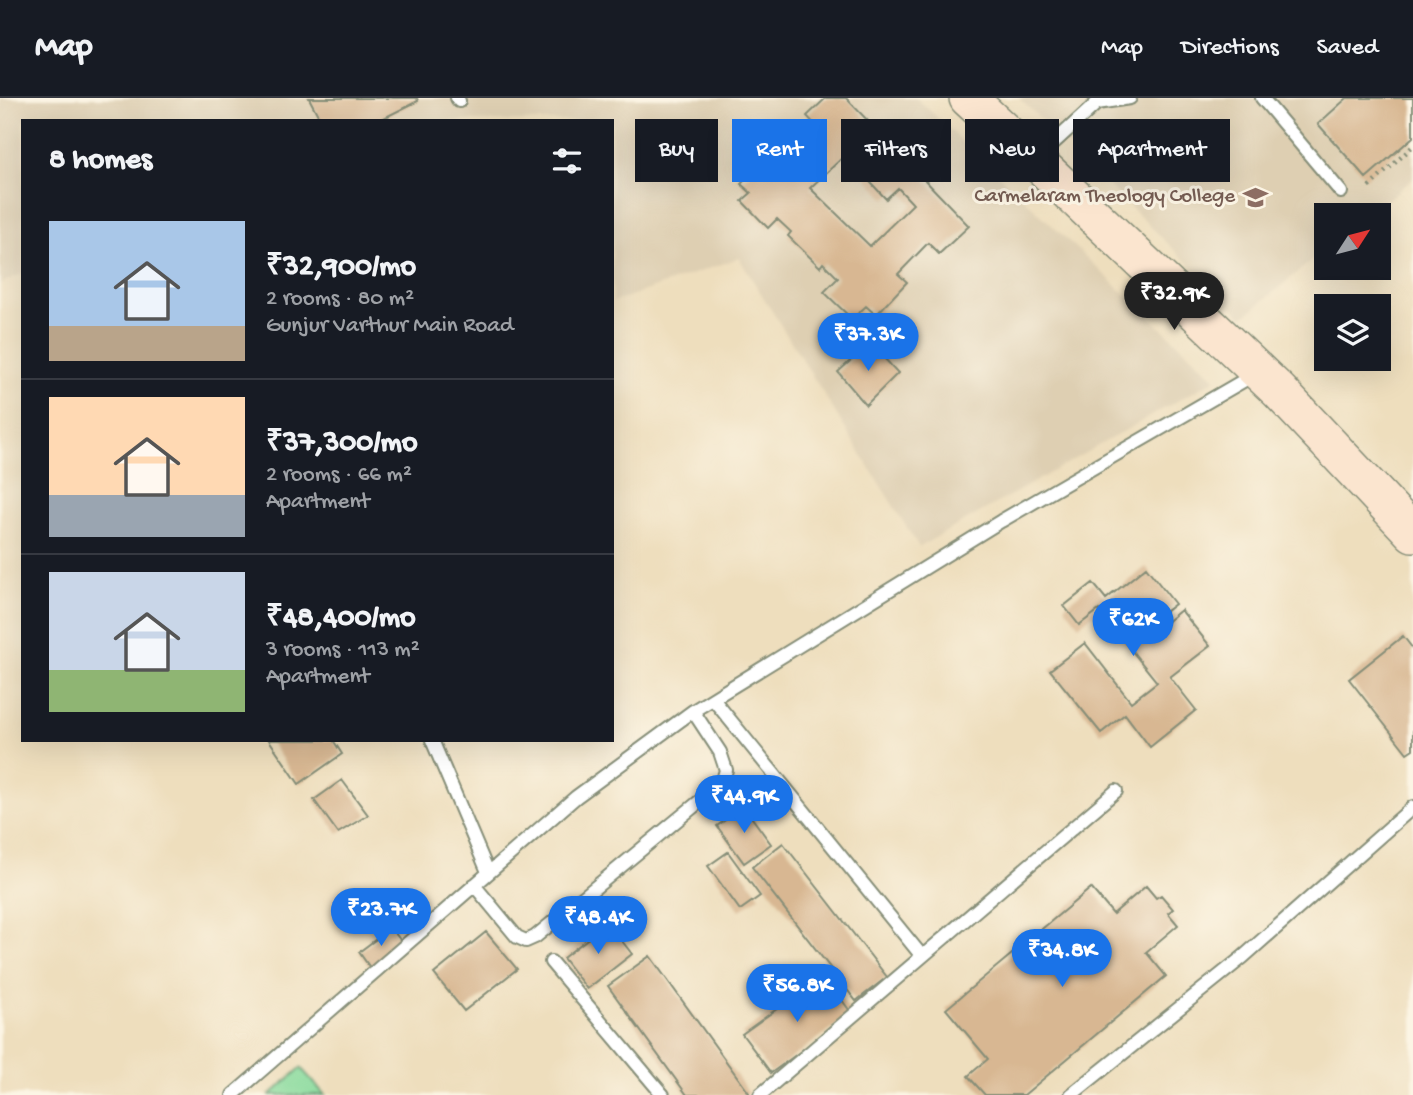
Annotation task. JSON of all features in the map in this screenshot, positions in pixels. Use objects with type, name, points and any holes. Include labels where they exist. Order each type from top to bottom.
[{"type":"main road","points":[[968,98],[991,119]]},
{"type":"main road","points":[[1058,182],[1279,390],[1413,533]]},
{"type":"lane","points":[[1059,138],[1098,101],[1130,98]]},
{"type":"lane","points":[[1262,98],[1341,192]]},
{"type":"lane","points":[[233,1095],[576,797],[693,711],[1001,521],[1258,372]]},
{"type":"lane","points":[[713,699],[921,955]]},
{"type":"lane","points":[[474,885],[517,937],[526,941],[535,937],[722,782],[726,770],[720,752],[693,711]]},
{"type":"lane","points":[[433,742],[488,872]]},
{"type":"lane","points":[[760,1095],[1116,791]]},
{"type":"lane","points":[[1071,1095],[1243,957],[1413,807]]},
{"type":"lane","points":[[551,962],[663,1095]]},
{"type":"path","points":[[1369,187],[1413,146]]},
{"type":"shaded area","points":[[0,98],[916,98],[938,119],[841,119],[841,182],[951,182],[951,131],[965,144],[965,182],[1006,182],[1216,379],[919,547],[739,258],[614,302],[614,119],[21,119],[21,274],[0,284]]},
{"type":"shaded area","name":"Carmelaram Theology College","points":[[1019,98],[1413,98],[1413,179],[1383,203],[1314,203],[1314,259],[1243,317],[1105,182],[1230,182],[1230,119],[1073,119],[1073,151],[1059,137],[1059,119],[1040,119]]},
{"type":"green space","points":[[301,1068],[325,1095],[270,1095]]},
{"type":"building","points":[[309,98],[417,98],[418,101],[382,119],[320,119]]},
{"type":"building","points":[[826,98],[846,98],[866,119],[841,119],[841,159],[827,172],[827,119],[810,119],[807,116]]},
{"type":"building","points":[[1347,98],[1413,98],[1413,137],[1366,178],[1318,124]]},
{"type":"building","points":[[816,182],[810,188],[870,246],[913,204],[898,188],[886,199],[870,182],[927,182],[969,226],[939,254],[928,243],[898,274],[907,282],[876,315],[866,306],[852,319],[824,292],[838,278],[823,263],[820,267],[788,236],[791,232],[777,219],[768,228],[742,201],[751,193],[741,184]]},
{"type":"building","points":[[870,343],[898,373],[866,405],[838,372]]},
{"type":"building","points":[[1146,567],[1175,604],[1147,626],[1153,633],[1181,610],[1210,646],[1170,677],[1196,710],[1150,747],[1125,714],[1101,733],[1050,670],[1085,643],[1131,702],[1157,682],[1099,610],[1079,625],[1064,606],[1093,583],[1106,599]]},
{"type":"building","points":[[1403,636],[1413,649],[1413,749],[1407,753],[1349,679]]},
{"type":"building","points":[[270,742],[334,742],[342,754],[299,784]]},
{"type":"building","points":[[342,780],[368,815],[338,833],[314,800]]},
{"type":"building","points":[[744,807],[771,844],[744,863],[717,826]]},
{"type":"building","points":[[783,843],[887,977],[856,1001],[752,867]]},
{"type":"building","points":[[728,852],[760,896],[740,910],[708,866]]},
{"type":"building","points":[[1146,886],[1156,898],[1161,895],[1173,909],[1168,913],[1178,925],[1146,952],[1166,976],[1024,1095],[985,1095],[968,1076],[988,1059],[946,1009],[1091,888],[1113,914]]},
{"type":"building","points":[[608,923],[632,954],[587,989],[563,958]]},
{"type":"building","points":[[391,928],[404,945],[371,969],[359,952]]},
{"type":"building","points":[[486,932],[517,969],[464,1011],[434,974]]},
{"type":"building","points":[[650,956],[749,1093],[687,1095],[608,986]]},
{"type":"building","points":[[824,975],[852,1014],[771,1073],[742,1034]]},
{"type":"place","name":"Carmelaram Theology College","points":[[1255,197]]}]
